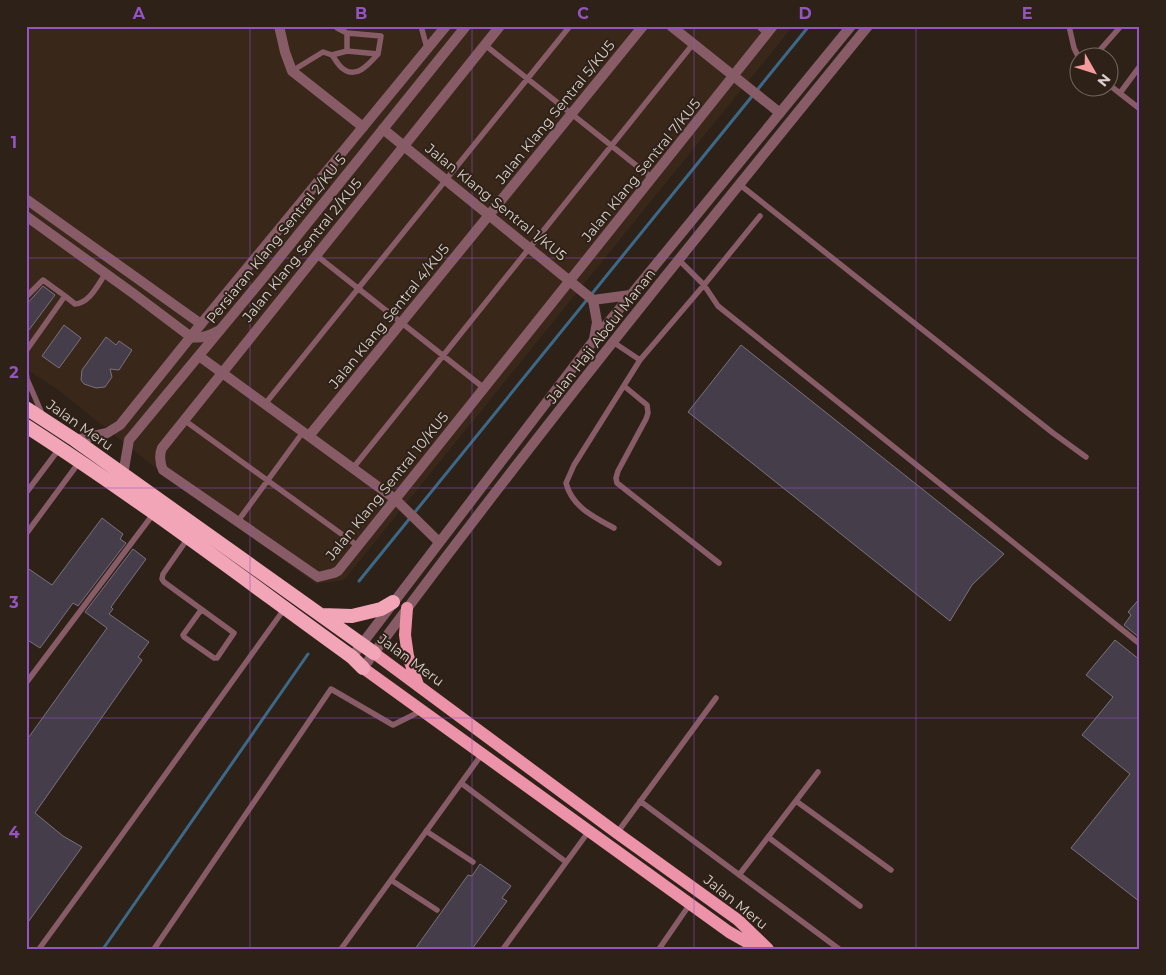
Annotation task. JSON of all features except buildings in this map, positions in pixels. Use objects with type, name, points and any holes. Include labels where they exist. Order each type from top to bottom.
[{"type":"highway","name":"Jalan Meru","points":[[26,408],[75,440],[374,654]]},
{"type":"highway","name":"Jalan Meru","points":[[26,426],[154,513],[352,656],[363,668]]},
{"type":"highway","points":[[321,615],[352,616],[381,609],[393,602]]},
{"type":"main road","points":[[407,608],[405,635],[408,656],[418,685]]},
{"type":"main road","name":"Jalan Meru","points":[[374,654],[738,920],[768,949]]},
{"type":"main road","name":"Jalan Meru","points":[[363,668],[729,932],[759,949]]},
{"type":"street","points":[[279,26],[292,71],[363,127]]},
{"type":"street","name":"Persiaran Klang Sentral 2/KU 5","points":[[75,440],[107,433],[120,425],[446,26]]},
{"type":"street","name":"Persiaran Klang Sentral 2/KU 5","points":[[123,475],[129,440],[264,277],[466,26]]},
{"type":"street","name":"Jalan Klang Sentral 2/KU5","points":[[222,372],[500,26]]},
{"type":"street","name":"Jalan Klang Sentral 5/KU5","points":[[490,214],[642,26]]},
{"type":"street","points":[[671,26],[780,113]]},
{"type":"street","points":[[838,43],[844,26]]},
{"type":"street","name":"Jalan Haji Abdul Manan","points":[[352,656],[594,340],[851,26]]},
{"type":"street","name":"Jalan Haji Abdul Manan","points":[[363,668],[407,608],[678,259],[868,26]]},
{"type":"street","name":"Jalan Klang Sentral 7/KU5","points":[[570,280],[770,30]]},
{"type":"street","name":"Jalan Klang Sentral 1/KU5","points":[[383,129],[594,300]]},
{"type":"street","points":[[26,199],[201,324]]},
{"type":"street","name":"Jalan Klang Sentral 4/KU5","points":[[306,434],[401,323],[490,214]]},
{"type":"street","points":[[26,216],[191,337],[204,337],[220,330]]},
{"type":"street","points":[[58,238],[67,228]]},
{"type":"street","points":[[250,265],[264,277]]},
{"type":"street","name":"Jalan Klang Sentral 10/KU5","points":[[222,372],[160,451],[161,468],[318,577],[334,573],[338,571],[570,280]]},
{"type":"street","points":[[594,340],[597,322],[594,300],[630,295]]},
{"type":"street","points":[[199,356],[395,499],[439,542]]},
{"type":"lane","points":[[332,55],[342,68],[359,72],[378,54],[381,36],[347,33],[336,26]]},
{"type":"lane","points":[[421,26],[428,48]]},
{"type":"lane","points":[[265,404],[570,26]]},
{"type":"lane","points":[[758,26],[770,30]]},
{"type":"lane","points":[[1069,26],[1074,48]]},
{"type":"lane","points":[[1101,48],[1120,26]]},
{"type":"lane","points":[[347,33],[347,51]]},
{"type":"lane","points":[[353,468],[694,44]]},
{"type":"lane","points":[[485,45],[652,178]]},
{"type":"lane","points":[[292,71],[323,52],[332,55],[347,51],[378,54]]},
{"type":"lane","points":[[1140,66],[1120,93],[1140,108]]},
{"type":"lane","points":[[740,184],[1053,433],[1086,457]]},
{"type":"lane","points":[[614,528],[588,514],[571,495],[566,483],[574,465],[640,360],[704,286],[760,216]]},
{"type":"lane","points":[[316,255],[484,388]]},
{"type":"lane","points":[[678,259],[704,286],[718,306],[1140,644]]},
{"type":"lane","points":[[26,297],[43,280],[75,304],[80,304],[90,296],[106,273]]},
{"type":"lane","points":[[26,351],[65,296]]},
{"type":"lane","points":[[613,342],[640,360]]},
{"type":"lane","points":[[26,371],[27,379],[44,419]]},
{"type":"lane","points":[[624,386],[648,405],[648,412],[618,471],[616,478],[618,483],[719,563]]},
{"type":"lane","points":[[184,420],[358,546]]},
{"type":"lane","points":[[238,521],[268,480],[306,434]]},
{"type":"lane","points":[[26,493],[29,485],[60,448]]},
{"type":"lane","points":[[26,534],[80,461]]},
{"type":"lane","points":[[26,683],[154,513]]},
{"type":"lane","points":[[188,538],[163,574],[162,579],[234,634],[216,658],[183,635],[201,610]]},
{"type":"lane","points":[[39,949],[285,608]]},
{"type":"lane","points":[[154,949],[331,689],[394,725],[421,711]]},
{"type":"lane","points":[[617,833],[716,698]]},
{"type":"lane","points":[[341,949],[482,754]]},
{"type":"lane","points":[[740,875],[818,772]]},
{"type":"lane","points":[[461,783],[566,862]]},
{"type":"lane","points":[[640,801],[839,949]]},
{"type":"lane","points":[[796,801],[890,870]]},
{"type":"lane","points":[[426,831],[473,862]]},
{"type":"lane","points":[[503,949],[589,831]]},
{"type":"lane","points":[[768,837],[860,906]]},
{"type":"lane","points":[[391,880],[437,910]]},
{"type":"lane","points":[[660,949],[690,904]]},
{"type":"shaded area","points":[[26,26],[793,26],[344,580],[316,584],[152,465],[57,389],[26,369]]},
{"type":"waterway","points":[[359,581],[809,26]]},
{"type":"waterway","points":[[103,949],[308,654]]}]
